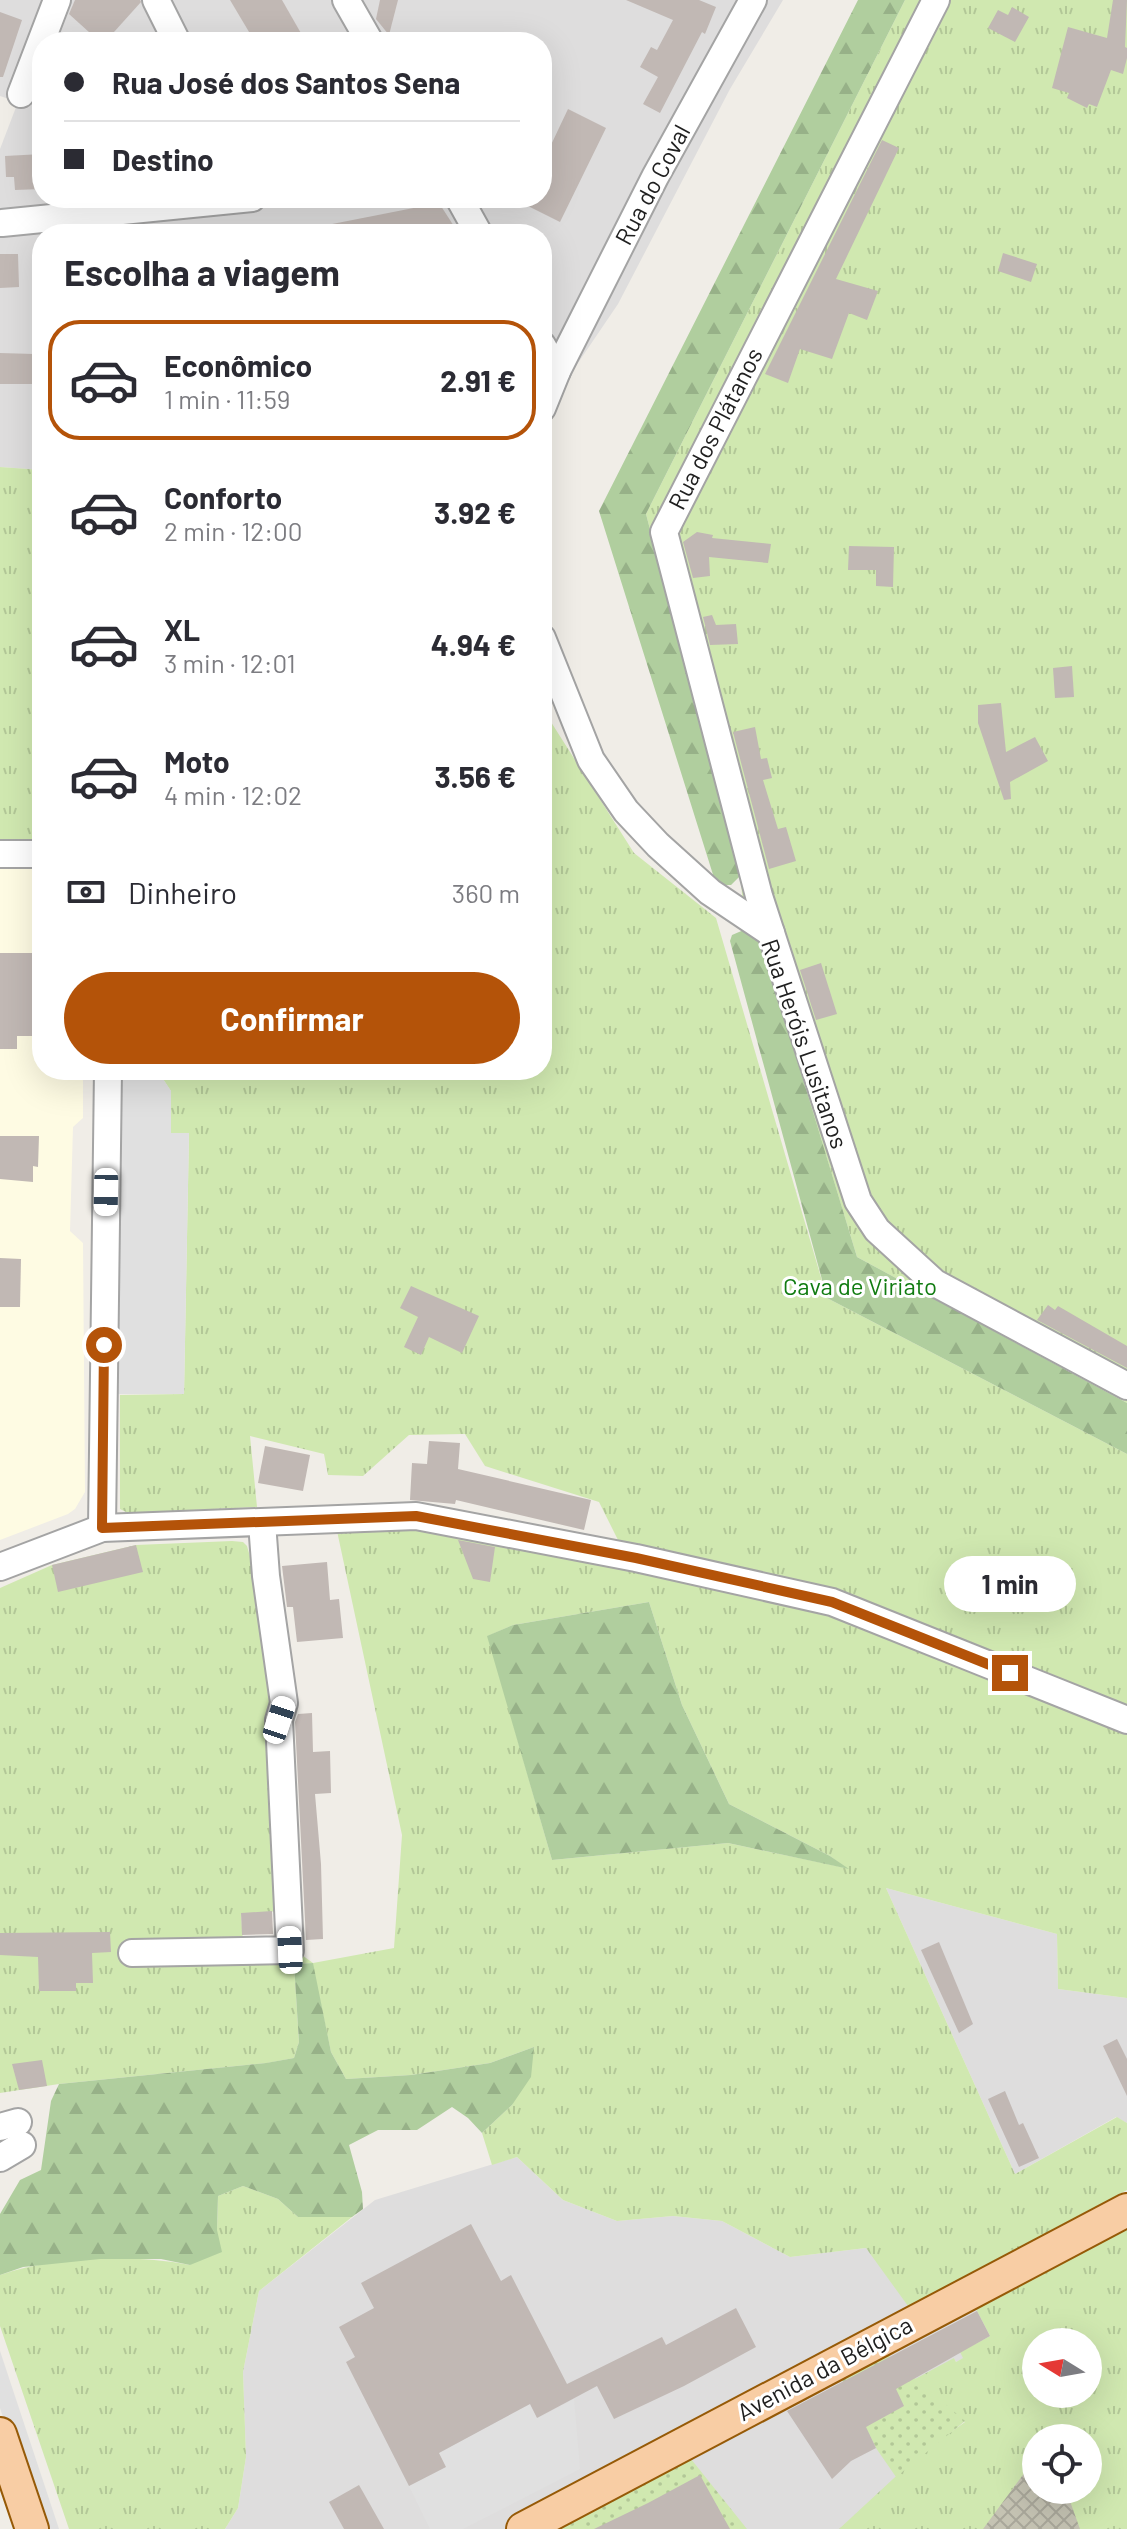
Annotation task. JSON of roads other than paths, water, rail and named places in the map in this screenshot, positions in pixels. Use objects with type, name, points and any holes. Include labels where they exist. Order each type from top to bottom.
[{"type":"main road","name":"Avenida da Bélgica","points":[[523,2529],[1127,2210]]},
{"type":"main road","points":[[0,2434],[32,2529]]},
{"type":"street","points":[[45,32],[57,0]]},
{"type":"street","points":[[156,0],[172,32]]},
{"type":"street","points":[[346,0],[364,32]]},
{"type":"street","name":"Rua do Coval","points":[[557,371],[655,177],[753,0]]},
{"type":"street","name":"Rua dos Plátanos","points":[[771,933],[664,532],[936,0]]},
{"type":"street","points":[[21,94],[32,65]]},
{"type":"street","points":[[2,223],[152,208]]},
{"type":"street","points":[[552,362],[557,371],[552,383]]},
{"type":"street","name":"Rua Heróis Lusitanos","points":[[552,663],[591,760],[626,811],[710,892],[771,933],[858,1201],[877,1230],[935,1283],[1127,1386]]},
{"type":"street","points":[[0,854],[32,854]]},
{"type":"street","points":[[102,1528],[108,1080]]},
{"type":"street","points":[[0,1567],[102,1528],[416,1516],[748,1582],[832,1602],[1127,1720]]},
{"type":"street","points":[[132,1953],[290,1950],[279,1720],[284,1703],[266,1576],[262,1523]]},
{"type":"park label","name":"Cava de Viriato","points":[[860,1287]]}]
